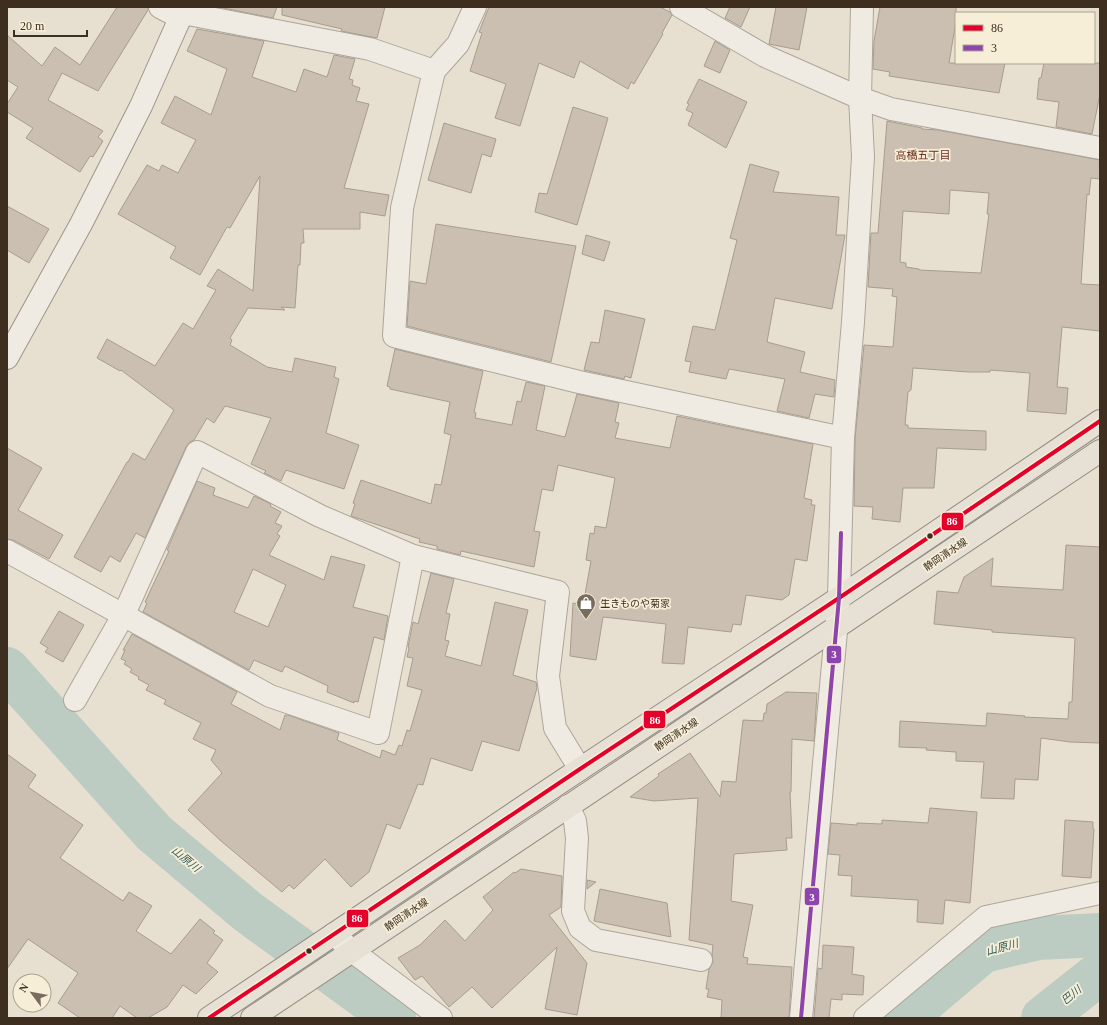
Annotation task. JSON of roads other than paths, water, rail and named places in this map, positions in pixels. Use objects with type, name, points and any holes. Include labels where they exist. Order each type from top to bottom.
[{"type":"main road","points":[[209,1018],[580,769],[840,598],[1100,421]]},
{"type":"main road","name":"静岡清水線","points":[[252,1018],[1100,451]]},
{"type":"street","points":[[160,7],[183,13],[370,49],[434,71]]},
{"type":"street","points":[[475,7],[458,44],[434,71],[402,208],[394,336],[579,382],[843,438]]},
{"type":"street","points":[[681,7],[765,56],[860,98],[891,109],[1100,148]]},
{"type":"street","points":[[801,1018],[840,598],[843,438],[853,322],[863,157],[860,98],[862,7]]},
{"type":"street","points":[[7,358],[88,210],[141,106],[183,13]]},
{"type":"street","points":[[75,700],[124,614],[196,452],[320,516],[413,556],[558,592],[548,676],[555,728],[580,769]]},
{"type":"street","points":[[7,551],[124,614],[270,696],[378,733],[413,556]]},
{"type":"street","points":[[568,806],[575,821],[577,838],[573,911],[580,928],[596,940],[701,960]]},
{"type":"street","points":[[865,1018],[986,917],[1100,893]]},
{"type":"street","points":[[334,934],[352,951],[441,1018]]},
{"type":"waterway","name":"山原川","points":[[7,669],[154,833],[248,912],[394,1018]]},
{"type":"waterway","name":"山原川","points":[[904,1018],[983,951],[1038,938],[1100,935]]},
{"type":"waterway","name":"巴川","points":[[1043,1018],[1100,973]]},
{"type":"place","name":"生きものや菊家","points":[[586,620]]},
{"type":"district","name":"高橋五丁目","points":[[923,155]]}]
